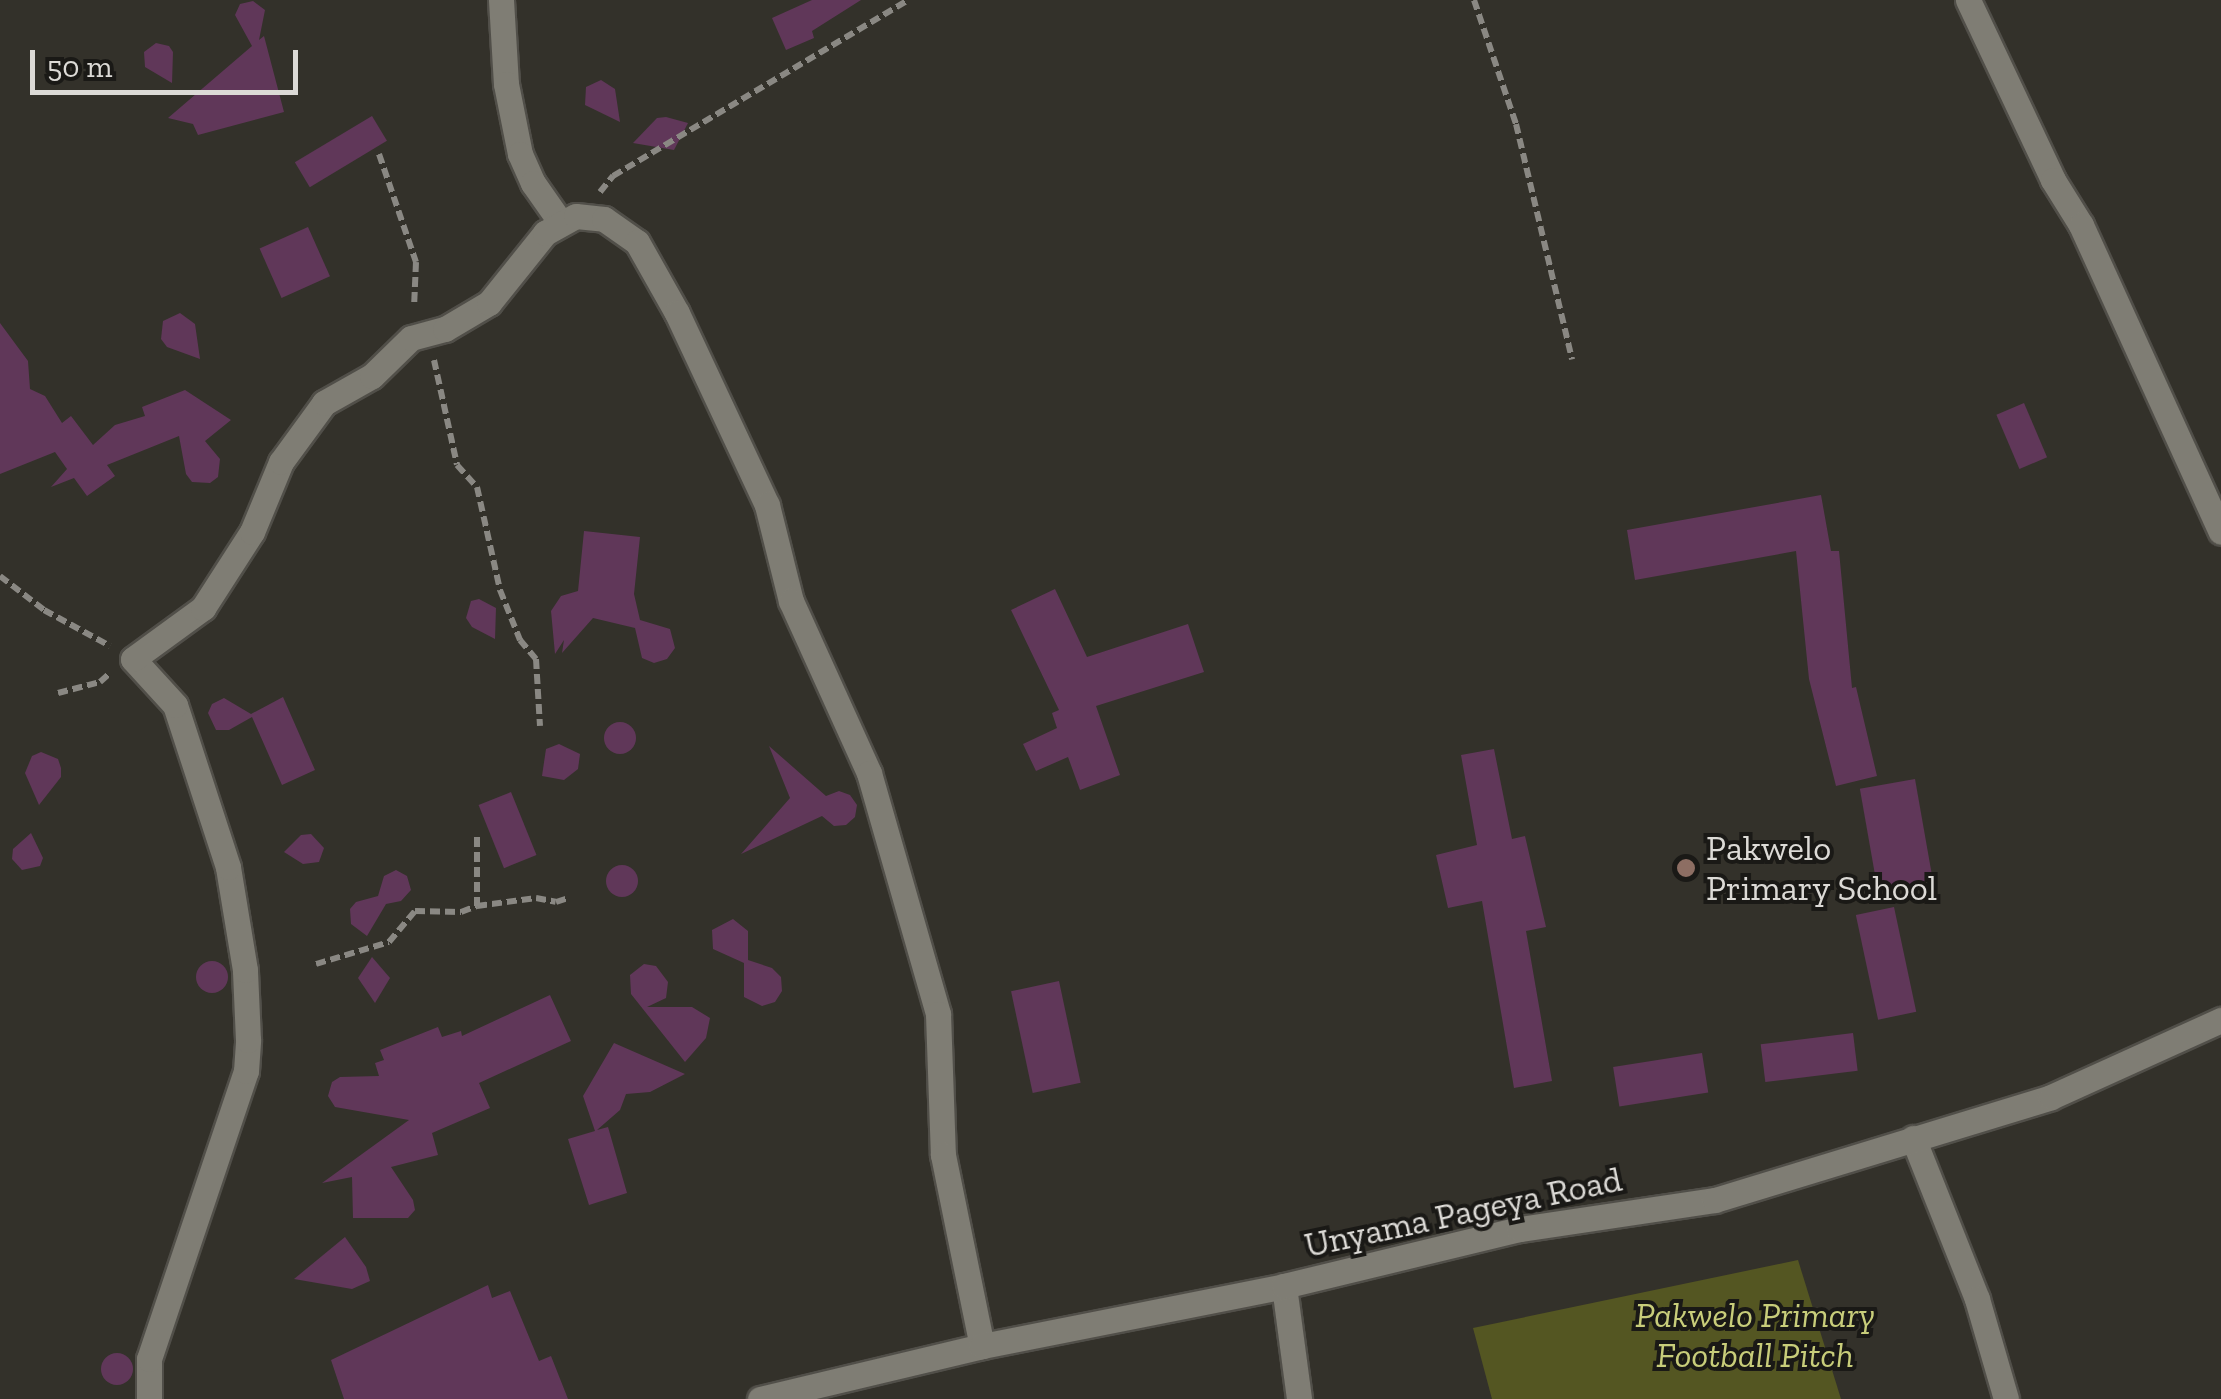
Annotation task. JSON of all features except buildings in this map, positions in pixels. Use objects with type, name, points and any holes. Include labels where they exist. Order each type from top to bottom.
[{"type":"street","points":[[500,0],[502,52],[520,154],[561,223]]},
{"type":"street","points":[[1968,0],[2053,180],[2081,224],[2221,532]]},
{"type":"street","points":[[149,1399],[149,1359],[246,1071],[248,1040],[245,970],[228,867],[174,706],[133,659],[203,608],[252,532],[281,462],[324,404],[489,302],[544,233],[576,216],[604,219],[638,242],[678,313],[767,505],[792,601],[869,773],[938,1014],[943,1155],[982,1346]]},
{"type":"street","name":"Unyama Pageya Road","points":[[760,1399],[982,1346],[1284,1286],[1520,1229],[1715,1200],[2051,1097],[2221,1020]]},
{"type":"street","points":[[1913,1138],[1977,1299],[2006,1399]]},
{"type":"street","points":[[1284,1286],[1299,1399]]},
{"type":"path","points":[[604,219],[595,200],[613,176],[908,0]]},
{"type":"path","points":[[1474,0],[1516,124],[1572,359]]},
{"type":"path","points":[[379,154],[416,262],[420,344],[440,374],[458,465],[477,487],[483,504],[500,590],[520,640],[536,659],[540,726]]},
{"type":"path","points":[[0,576],[44,610],[133,659]]},
{"type":"path","points":[[476,837],[476,906]]},
{"type":"path","points":[[316,964],[389,942],[415,911],[460,912],[476,906],[536,898],[556,902],[568,898]]},
{"type":"green space","name":"Pakwelo Primary Football Pitch","points":[[1798,1260],[1841,1399],[1492,1399],[1473,1328]]},
{"type":"place","name":"Pakwelo Primary School","points":[[1686,868]]}]
